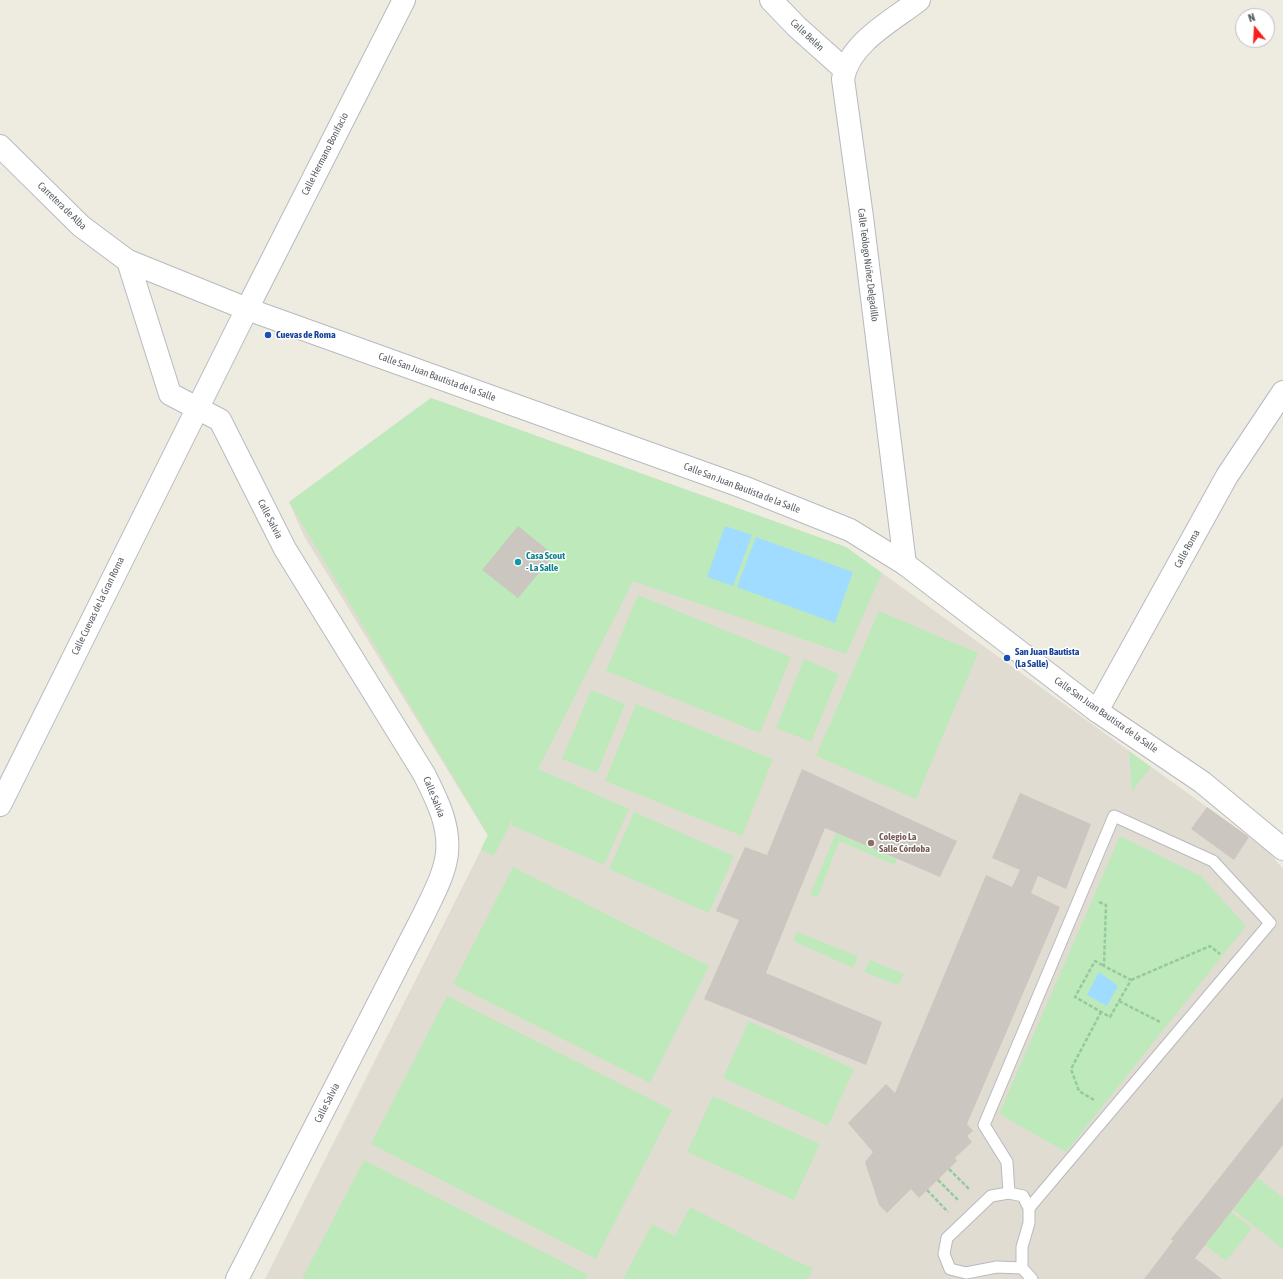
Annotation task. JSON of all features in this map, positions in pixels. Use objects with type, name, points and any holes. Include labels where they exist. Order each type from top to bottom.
[{"type":"street","name":"Calle Hermano Bonifacio","points":[[247,309],[404,0]]},
{"type":"street","name":"Calle Belén","points":[[771,0],[797,27],[844,69]]},
{"type":"street","name":"Calle Teólogo Núñez Delgadillo","points":[[905,564],[862,217],[843,93],[844,69],[856,49],[919,0]]},
{"type":"street","name":"Carretera de Alba","points":[[0,146],[81,226],[128,261]]},
{"type":"street","name":"Calle San Juan Bautista de la Salle","points":[[128,261],[247,309],[743,487],[850,530],[905,564],[1098,711],[1202,782],[1283,849]]},
{"type":"street","points":[[128,261],[170,394],[196,407]]},
{"type":"street","name":"Calle Cuevas de la Gran Roma","points":[[0,804],[196,407],[247,309]]},
{"type":"street","name":"Calle Roma","points":[[1098,711],[1227,476],[1283,392]]},
{"type":"street","name":"Calle Salvia","points":[[196,407],[220,420],[285,549],[424,774],[439,806],[446,830],[447,853],[438,883],[423,916],[237,1279]]},
{"type":"lane","points":[[1010,1193],[1007,1162],[984,1125],[1114,816],[1213,861],[1270,923],[1029,1208]]},
{"type":"lane","points":[[1022,1268],[996,1267],[966,1273],[950,1269],[944,1254],[947,1238],[991,1196],[1010,1193],[1023,1196],[1029,1208],[1029,1223],[1022,1247],[1022,1268],[1032,1279]]},
{"type":"path","points":[[1082,894],[1106,905],[1104,966]]},
{"type":"path","points":[[1131,980],[1095,961],[1074,997],[1110,1017],[1131,980],[1210,946],[1234,965]]},
{"type":"path","points":[[1119,1001],[1178,1031]]},
{"type":"path","points":[[1101,1012],[1071,1069],[1079,1091],[1112,1110]]},
{"type":"path","points":[[949,1169],[983,1204]]},
{"type":"path","points":[[938,1180],[972,1214]]},
{"type":"path","points":[[927,1190],[960,1225]]},
{"type":"shaded area","name":"Colegio La Salle Córdoba","points":[[431,398],[846,547],[1268,851],[1283,869],[1283,1279],[265,1279],[488,836],[304,536],[289,502]]},
{"type":"green space","points":[[431,398],[846,547],[882,573],[846,654],[633,581],[538,769],[629,809],[604,865],[511,825],[515,814],[494,856],[481,849],[488,835],[289,502]]},
{"type":"green space","points":[[638,595],[791,657],[760,733],[606,671]]},
{"type":"green space","points":[[879,611],[978,653],[916,799],[816,756]]},
{"type":"green space","points":[[804,659],[839,674],[811,742],[776,728]]},
{"type":"green space","points":[[591,690],[625,704],[597,773],[562,759]]},
{"type":"green space","points":[[636,704],[773,759],[742,836],[605,781]]},
{"type":"green space","points":[[1129,751],[1151,767],[1132,791]]},
{"type":"green space","points":[[634,812],[734,856],[709,913],[609,869]]},
{"type":"green space","points":[[836,833],[897,859],[895,865],[839,841],[818,897],[810,895]]},
{"type":"green space","points":[[1120,836],[1201,876],[1246,926],[1066,1152],[999,1114]]},
{"type":"green space","points":[[513,867],[709,966],[650,1083],[453,984]]},
{"type":"green space","points":[[797,932],[858,956],[853,968],[793,941]]},
{"type":"green space","points":[[870,960],[904,974],[898,985],[864,972]]},
{"type":"green space","points":[[447,996],[672,1110],[596,1259],[371,1144]]},
{"type":"green space","points":[[749,1021],[854,1069],[828,1126],[723,1078]]},
{"type":"green space","points":[[713,1096],[820,1144],[794,1200],[687,1152]]},
{"type":"green space","points":[[364,1160],[588,1275],[586,1279],[302,1279]]},
{"type":"green space","points":[[1258,1178],[1283,1198],[1283,1249],[1233,1209]]},
{"type":"green space","points":[[690,1207],[796,1261],[813,1268],[808,1279],[623,1279],[652,1224],[675,1236]]},
{"type":"green space","points":[[1231,1212],[1252,1228],[1226,1261],[1205,1245]]},
{"type":"water","points":[[725,526],[752,535],[733,586],[707,577]]},
{"type":"water","points":[[756,537],[853,572],[835,623],[737,587]]},
{"type":"water","points":[[1099,972],[1118,986],[1107,1006],[1087,995]]},
{"type":"building","name":"Casa Scout - La Salle","points":[[518,526],[554,555],[518,598],[482,570]]},
{"type":"building","points":[[802,769],[957,841],[940,877],[825,828],[766,973],[882,1022],[866,1065],[704,999],[739,920],[716,911],[745,847],[767,855]]},
{"type":"building","points":[[1020,793],[1091,824],[1066,889],[1038,876],[1031,893],[1060,907],[967,1124],[973,1131],[967,1136],[972,1142],[955,1158],[957,1161],[919,1198],[911,1189],[887,1213],[879,1205],[865,1162],[873,1152],[848,1123],[886,1084],[895,1093],[986,875],[1012,887],[1020,870],[992,858]]},
{"type":"building","points":[[1207,807],[1249,837],[1234,860],[1191,829]]},
{"type":"building","points":[[1283,1097],[1283,1145],[1195,1258],[1222,1279],[1144,1279],[1173,1241],[1171,1239]]},
{"type":"place","name":"Cuevas de Roma","points":[[268,335]]},
{"type":"place","name":"Casa Scout - La Salle","points":[[518,562]]},
{"type":"place","name":"San Juan Bautista (La Salle)","points":[[1007,658]]},
{"type":"place","name":"Colegio La Salle Córdoba","points":[[871,843]]}]
